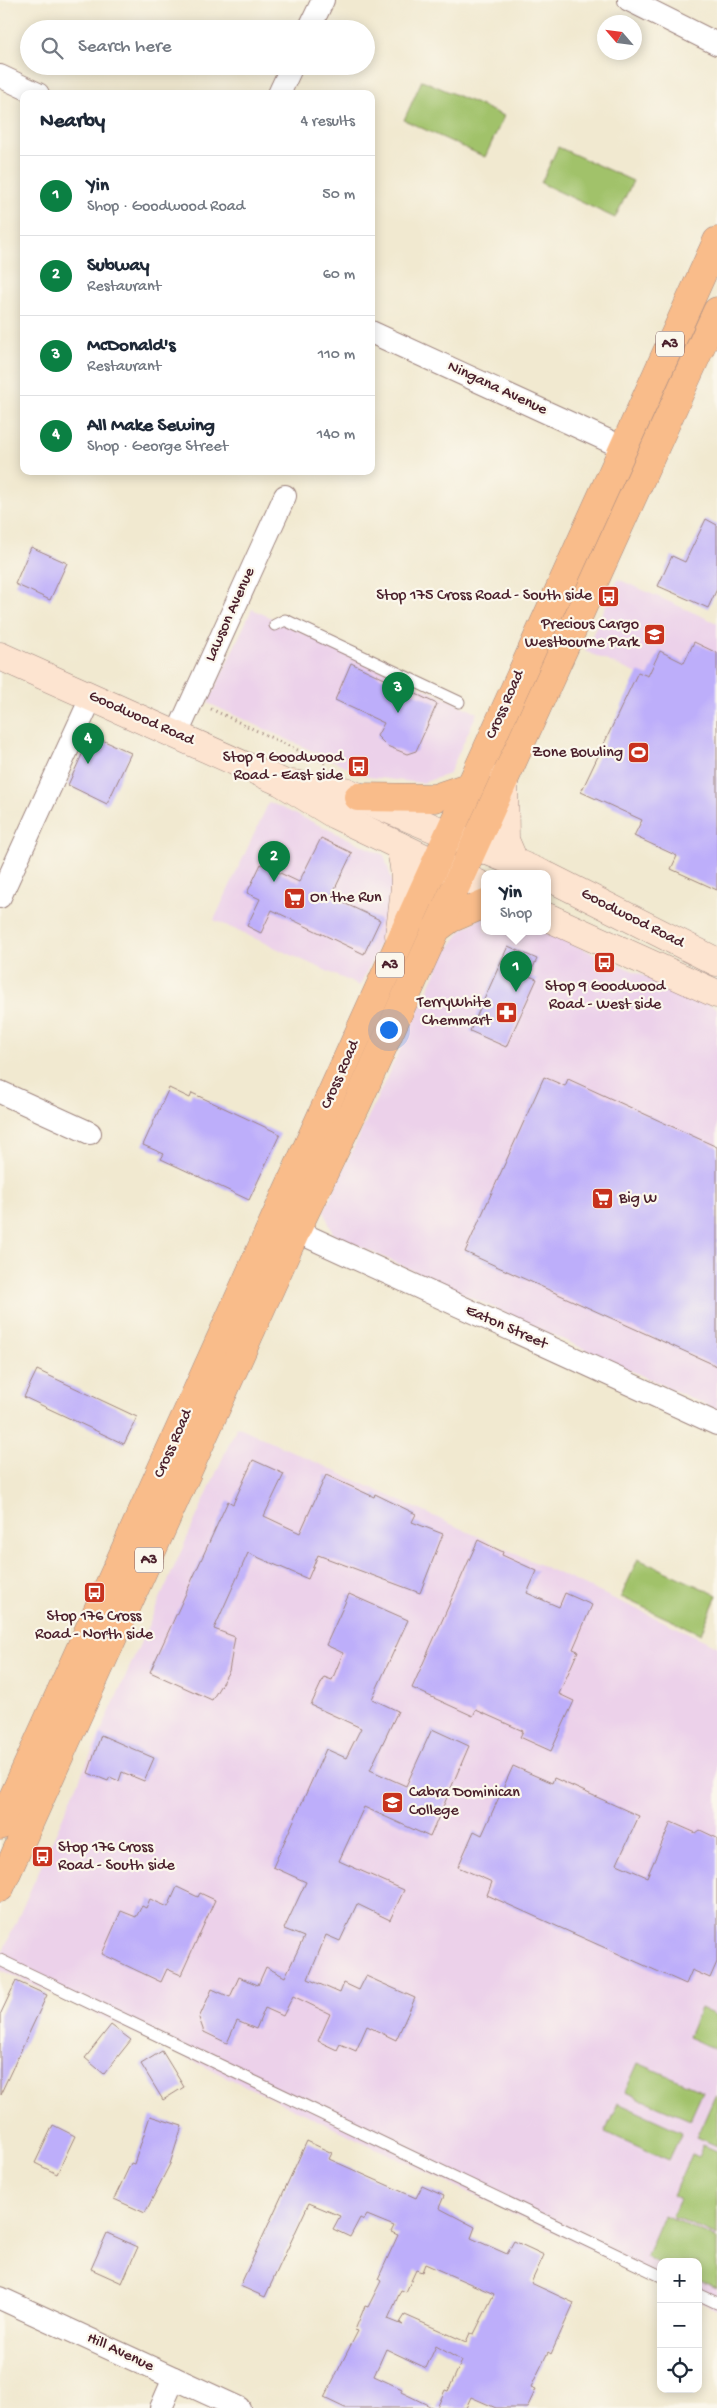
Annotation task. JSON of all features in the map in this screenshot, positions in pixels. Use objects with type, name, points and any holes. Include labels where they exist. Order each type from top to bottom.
[{"type":"highway","name":"Cross Road","points":[[0,1888],[286,1226],[396,951],[622,447],[717,241]]},
{"type":"highway","name":"Cross Road","points":[[0,1826],[286,1226],[436,930],[717,311]]},
{"type":"highway","points":[[622,447],[649,459]]},
{"type":"highway","points":[[358,797],[435,798],[470,786]]},
{"type":"highway","points":[[436,930],[450,919],[481,906]]},
{"type":"main road","name":"Goodwood Road","points":[[0,656],[281,782],[335,815],[481,885]]},
{"type":"main road","points":[[504,777],[505,840],[515,863]]},
{"type":"main road","name":"Goodwood Road","points":[[281,782],[345,791],[532,870]]},
{"type":"main road","points":[[396,951],[405,894],[404,863],[399,846]]},
{"type":"main road","name":"Goodwood Road","points":[[551,878],[717,962]]},
{"type":"main road","name":"Goodwood Road","points":[[551,919],[717,994]]},
{"type":"street","points":[[313,20],[323,0]]},
{"type":"street","points":[[629,0],[717,44]]},
{"type":"street","points":[[281,90],[288,75]]},
{"type":"street","points":[[0,76],[30,90]]},
{"type":"street","name":"Ningana Avenue","points":[[375,334],[622,447]]},
{"type":"street","name":"Lawson Avenue","points":[[177,734],[284,496]]},
{"type":"street","points":[[0,897],[91,698]]},
{"type":"street","points":[[0,1092],[90,1133]]},
{"type":"street","name":"Eaton Street","points":[[286,1226],[717,1424]]},
{"type":"street","name":"Hill Avenue","points":[[0,2298],[240,2408]]},
{"type":"street","points":[[161,2408],[174,2378]]},
{"type":"lane","points":[[274,625],[286,620],[459,702]]},
{"type":"lane","points":[[0,1960],[657,2274]]},
{"type":"lane","points":[[702,2296],[717,2303]]},
{"type":"path","points":[[205,704],[216,712],[330,765]]},
{"type":"shaded area","name":"Precious Cargo Westbourne Park","points":[[618,579],[717,623],[717,709],[585,651]]},
{"type":"shaded area","points":[[252,609],[477,713],[449,774],[422,783],[369,777],[208,703]]},
{"type":"shaded area","points":[[269,802],[384,855],[394,887],[389,923],[360,986],[214,920]]},
{"type":"shaded area","points":[[481,918],[481,935],[551,935],[717,1008],[717,1410],[333,1234],[324,1211],[445,953],[462,930]]},
{"type":"shaded area","name":"Cabra Dominican College","points":[[237,1426],[717,1646],[717,2310],[702,2303],[702,2258],[657,2258],[657,2282],[0,1969],[0,1958]]},
{"type":"green space","points":[[422,80],[504,116],[485,157],[404,120]]},
{"type":"green space","points":[[558,147],[633,181],[615,218],[541,183]]},
{"type":"green space","points":[[638,1559],[717,1595],[701,1634],[621,1597]]},
{"type":"green space","points":[[700,2008],[717,2016],[717,2050],[688,2037]]},
{"type":"green space","points":[[638,2063],[703,2091],[690,2120],[625,2092]]},
{"type":"green space","points":[[715,2096],[717,2097],[717,2146],[697,2137]]},
{"type":"green space","points":[[618,2103],[682,2132],[669,2160],[605,2132]]},
{"type":"green space","points":[[703,2145],[717,2151],[717,2236],[672,2216],[680,2199],[673,2195],[691,2154],[698,2157]]},
{"type":"green space","points":[[664,2215],[717,2239],[717,2288],[702,2282],[702,2258],[657,2258],[657,2262],[646,2257]]},
{"type":"building","points":[[706,519],[717,525],[717,589],[708,608],[658,586],[672,556],[685,562]]},
{"type":"building","points":[[31,547],[67,563],[50,600],[15,584]]},
{"type":"building","points":[[694,642],[717,653],[717,890],[671,869],[677,856],[634,836],[642,820],[581,792],[638,672],[648,676],[660,651],[684,663]]},
{"type":"building","points":[[351,663],[437,704],[416,751],[407,754],[387,746],[377,736],[384,723],[335,700]]},
{"type":"building","points":[[91,735],[131,753],[107,804],[68,785]]},
{"type":"building","points":[[321,838],[352,853],[331,897],[380,920],[364,954],[272,910],[261,933],[247,926],[260,899],[247,893],[261,864],[299,882]]},
{"type":"building","points":[[508,946],[537,959],[529,976],[537,979],[506,1047],[470,1031]]},
{"type":"building","name":"Big W","points":[[544,1077],[565,1086],[568,1079],[717,1147],[717,1366],[465,1252]]},
{"type":"building","points":[[169,1088],[190,1098],[192,1093],[280,1134],[249,1200],[161,1159],[164,1154],[143,1145]]},
{"type":"building","points":[[37,1370],[137,1417],[124,1444],[24,1397]]},
{"type":"building","points":[[253,1460],[284,1474],[264,1516],[300,1533],[326,1475],[374,1497],[375,1494],[416,1514],[412,1522],[443,1534],[420,1593],[318,1555],[308,1579],[248,1553],[214,1629],[235,1637],[229,1671],[212,1700],[150,1672],[228,1501],[233,1504]]},
{"type":"building","points":[[478,1540],[503,1552],[502,1555],[537,1571],[527,1593],[559,1607],[565,1593],[592,1605],[573,1649],[578,1651],[559,1694],[574,1701],[551,1751],[520,1737],[523,1731],[476,1710],[473,1716],[412,1688]]},
{"type":"building","points":[[349,1594],[408,1620],[372,1699],[398,1711],[370,1770],[406,1786],[432,1729],[469,1746],[430,1837],[364,1807],[339,1861],[404,1890],[390,1920],[357,1904],[340,1941],[326,1935],[308,1979],[340,1993],[344,1983],[359,1990],[366,1976],[415,1998],[396,2040],[367,2026],[356,2051],[340,2044],[337,2050],[318,2041],[330,2014],[293,1996],[283,2016],[265,2008],[256,2029],[237,2021],[227,2043],[204,2032],[199,2018],[212,1989],[230,1997],[239,1977],[258,1985],[266,1967],[285,1977],[304,1937],[284,1929],[306,1882],[273,1867],[326,1749],[346,1758],[361,1728],[311,1705],[324,1677],[332,1680],[343,1653],[326,1645]]},
{"type":"building","points":[[101,1735],[154,1758],[144,1781],[122,1772],[119,1781],[110,1777],[108,1781],[88,1773]]},
{"type":"building","points":[[513,1766],[552,1783],[554,1778],[639,1816],[617,1864],[647,1877],[671,1822],[696,1833],[700,1830],[717,1838],[717,1962],[710,1978],[692,1970],[686,1984],[487,1895],[492,1882],[458,1867],[474,1831],[482,1835]]},
{"type":"building","points":[[177,1887],[198,1897],[200,1893],[215,1900],[181,1975],[167,1969],[161,1982],[102,1954],[121,1911],[136,1917],[142,1906],[146,1908],[150,1899],[168,1907]]},
{"type":"building","points":[[16,1981],[47,1995],[0,2095],[0,2015]]},
{"type":"building","points":[[111,2025],[131,2040],[104,2074],[85,2058]]},
{"type":"building","points":[[162,2051],[184,2087],[163,2100],[141,2064]]},
{"type":"building","points":[[150,2116],[182,2126],[170,2164],[145,2213],[114,2199],[131,2163],[134,2164]]},
{"type":"building","points":[[53,2125],[75,2136],[57,2174],[35,2163]]},
{"type":"building","points":[[307,2141],[332,2153],[329,2159],[416,2198],[422,2186],[444,2196],[439,2208],[475,2227],[471,2238],[507,2254],[514,2241],[544,2255],[531,2283],[574,2303],[551,2354],[548,2352],[531,2387],[536,2389],[527,2408],[496,2408],[471,2397],[466,2408],[437,2408],[445,2390],[448,2391],[462,2361],[436,2346],[426,2368],[386,2349],[374,2376],[402,2389],[401,2392],[434,2408],[345,2408],[324,2398],[358,2331],[355,2330],[365,2306],[368,2307],[381,2281],[378,2279],[398,2235],[391,2232],[394,2226],[367,2215],[364,2220],[360,2218],[350,2237],[333,2229],[340,2216],[309,2203],[265,2297],[240,2286]],"holes":[[[425,2264],[494,2294],[474,2334],[470,2333],[466,2342],[405,2315],[400,2323],[403,2325],[388,2319],[401,2290],[406,2292],[416,2270],[422,2272]]]},
{"type":"building","points":[[107,2233],[138,2247],[122,2283],[91,2269]]},
{"type":"place","name":"Stop 175 Cross Road - South side","points":[[608,596]]},
{"type":"place","name":"Precious Cargo Westbourne Park","points":[[655,634]]},
{"type":"place","name":"McDonald's","points":[[398,713]]},
{"type":"place","name":"Zone Bowling","points":[[639,753]]},
{"type":"place","name":"All Make Sewing","points":[[88,764]]},
{"type":"place","name":"Stop 9 Goodwood Road - East side","points":[[359,767]]},
{"type":"place","name":"Subway","points":[[274,882]]},
{"type":"place","name":"On the Run","points":[[294,898]]},
{"type":"place","name":"Stop 9 Goodwood Road - West side","points":[[605,963]]},
{"type":"place","name":"Yin","points":[[516,992]]},
{"type":"place","name":"TerryWhite Chemmart","points":[[507,1012]]},
{"type":"place","name":"Big W","points":[[603,1199]]},
{"type":"place","name":"Stop 176 Cross Road - North side","points":[[94,1593]]},
{"type":"place","name":"Cabra Dominican College","points":[[393,1802]]},
{"type":"place","name":"Stop 176 Cross Road - South side","points":[[42,1857]]}]
